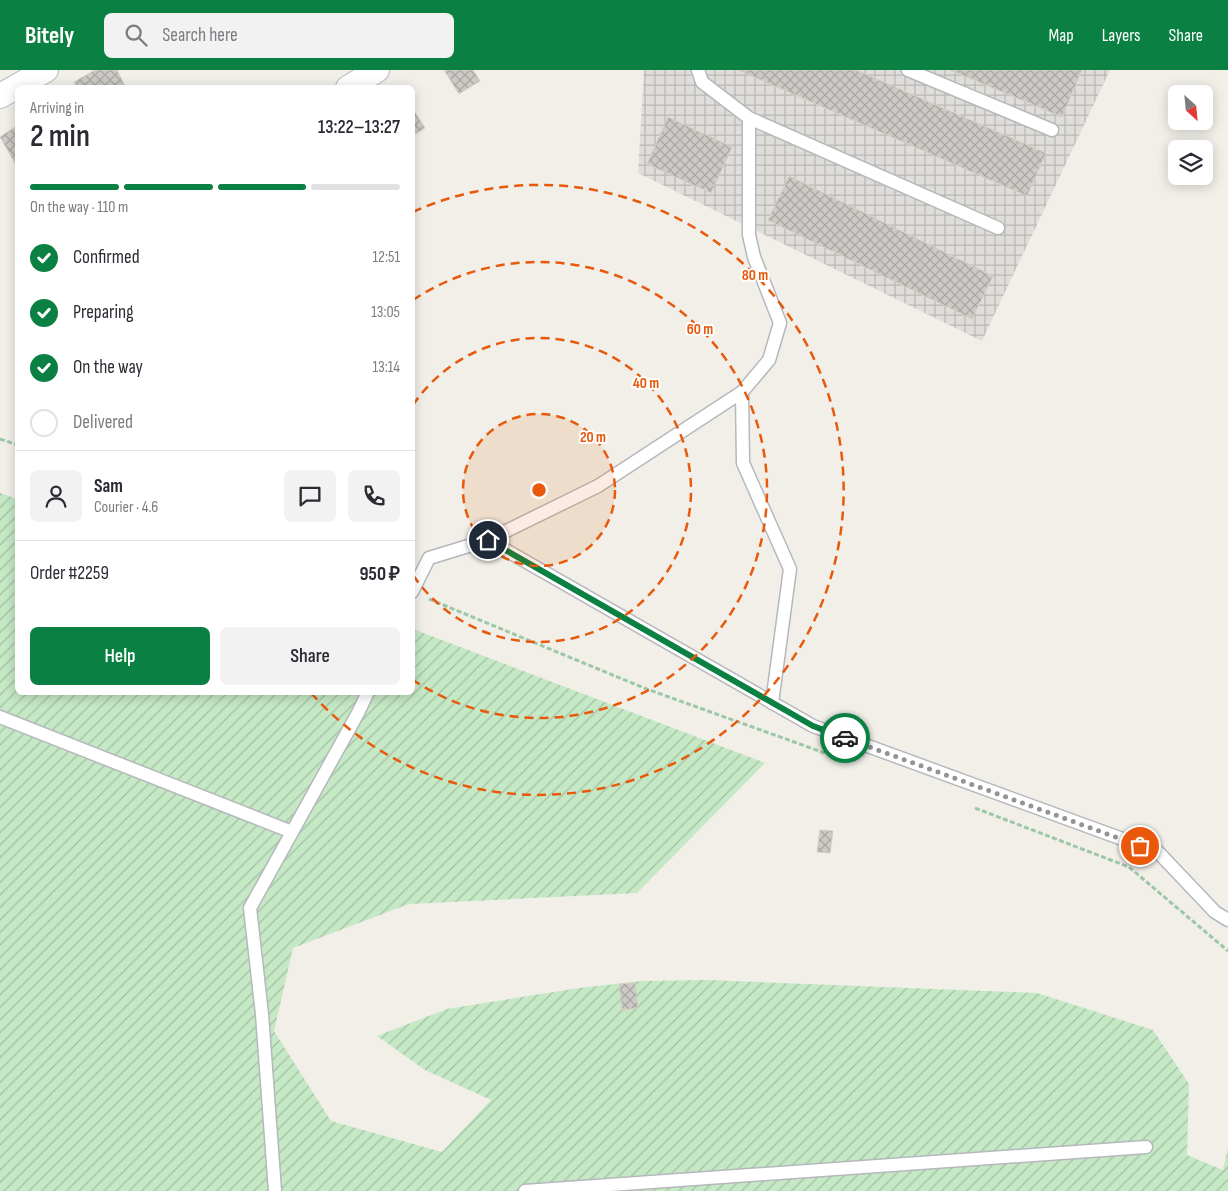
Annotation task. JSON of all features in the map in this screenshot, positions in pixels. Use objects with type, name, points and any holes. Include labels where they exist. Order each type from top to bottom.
[{"type":"street","points":[[19,85],[46,70]]},
{"type":"street","points":[[353,85],[377,70]]},
{"type":"street","points":[[0,96],[15,88]]},
{"type":"lane","points":[[698,70],[702,82],[749,118],[998,228]]},
{"type":"lane","points":[[908,70],[1052,130]]},
{"type":"lane","points":[[415,588],[429,558],[488,540],[598,486],[742,392],[769,360],[780,323],[754,257],[749,235],[749,118]]},
{"type":"lane","points":[[742,392],[743,463],[790,569],[772,703]]},
{"type":"lane","points":[[488,540],[813,726],[1158,852],[1215,912],[1228,920]]},
{"type":"lane","points":[[275,1191],[262,1014],[250,908],[367,695]]},
{"type":"lane","points":[[0,717],[292,832]]},
{"type":"lane","points":[[525,1191],[1146,1147]]},
{"type":"path","points":[[0,439],[15,444]]},
{"type":"path","points":[[415,593],[644,688],[849,762]]},
{"type":"path","points":[[969,806],[1129,867],[1228,951]]},
{"type":"shaded area","points":[[644,70],[1110,70],[982,341],[638,173]]},
{"type":"green space","points":[[0,493],[15,498],[15,695],[415,695],[415,630],[765,763],[637,893],[409,904],[293,948],[274,1031],[331,1121],[442,1152],[491,1100],[425,1070],[377,1036],[447,1009],[579,988],[642,981],[706,980],[1037,993],[1153,1030],[1189,1084],[1187,1155],[1223,1170],[1228,1148],[1228,1191],[0,1191]]},
{"type":"building","points":[[95,70],[117,70],[124,85],[76,85],[74,82]]},
{"type":"building","points":[[444,70],[473,70],[480,81],[459,94]]},
{"type":"building","points":[[738,70],[856,70],[1046,153],[1027,196]]},
{"type":"building","points":[[950,70],[1082,70],[1062,117]]},
{"type":"building","points":[[415,113],[425,128],[415,134]]},
{"type":"building","points":[[668,117],[732,147],[711,193],[647,164]]},
{"type":"building","points":[[15,127],[15,163],[0,137]]},
{"type":"building","points":[[789,176],[993,276],[972,319],[768,220]]},
{"type":"building","points":[[820,830],[833,831],[830,853],[817,852]]},
{"type":"building","points":[[635,983],[638,1008],[622,1010],[619,984]]},
{"type":"way so far","points":[[845,738],[1140,846]]},
{"type":"route","points":[[488,540],[813,726],[845,738]]}]
